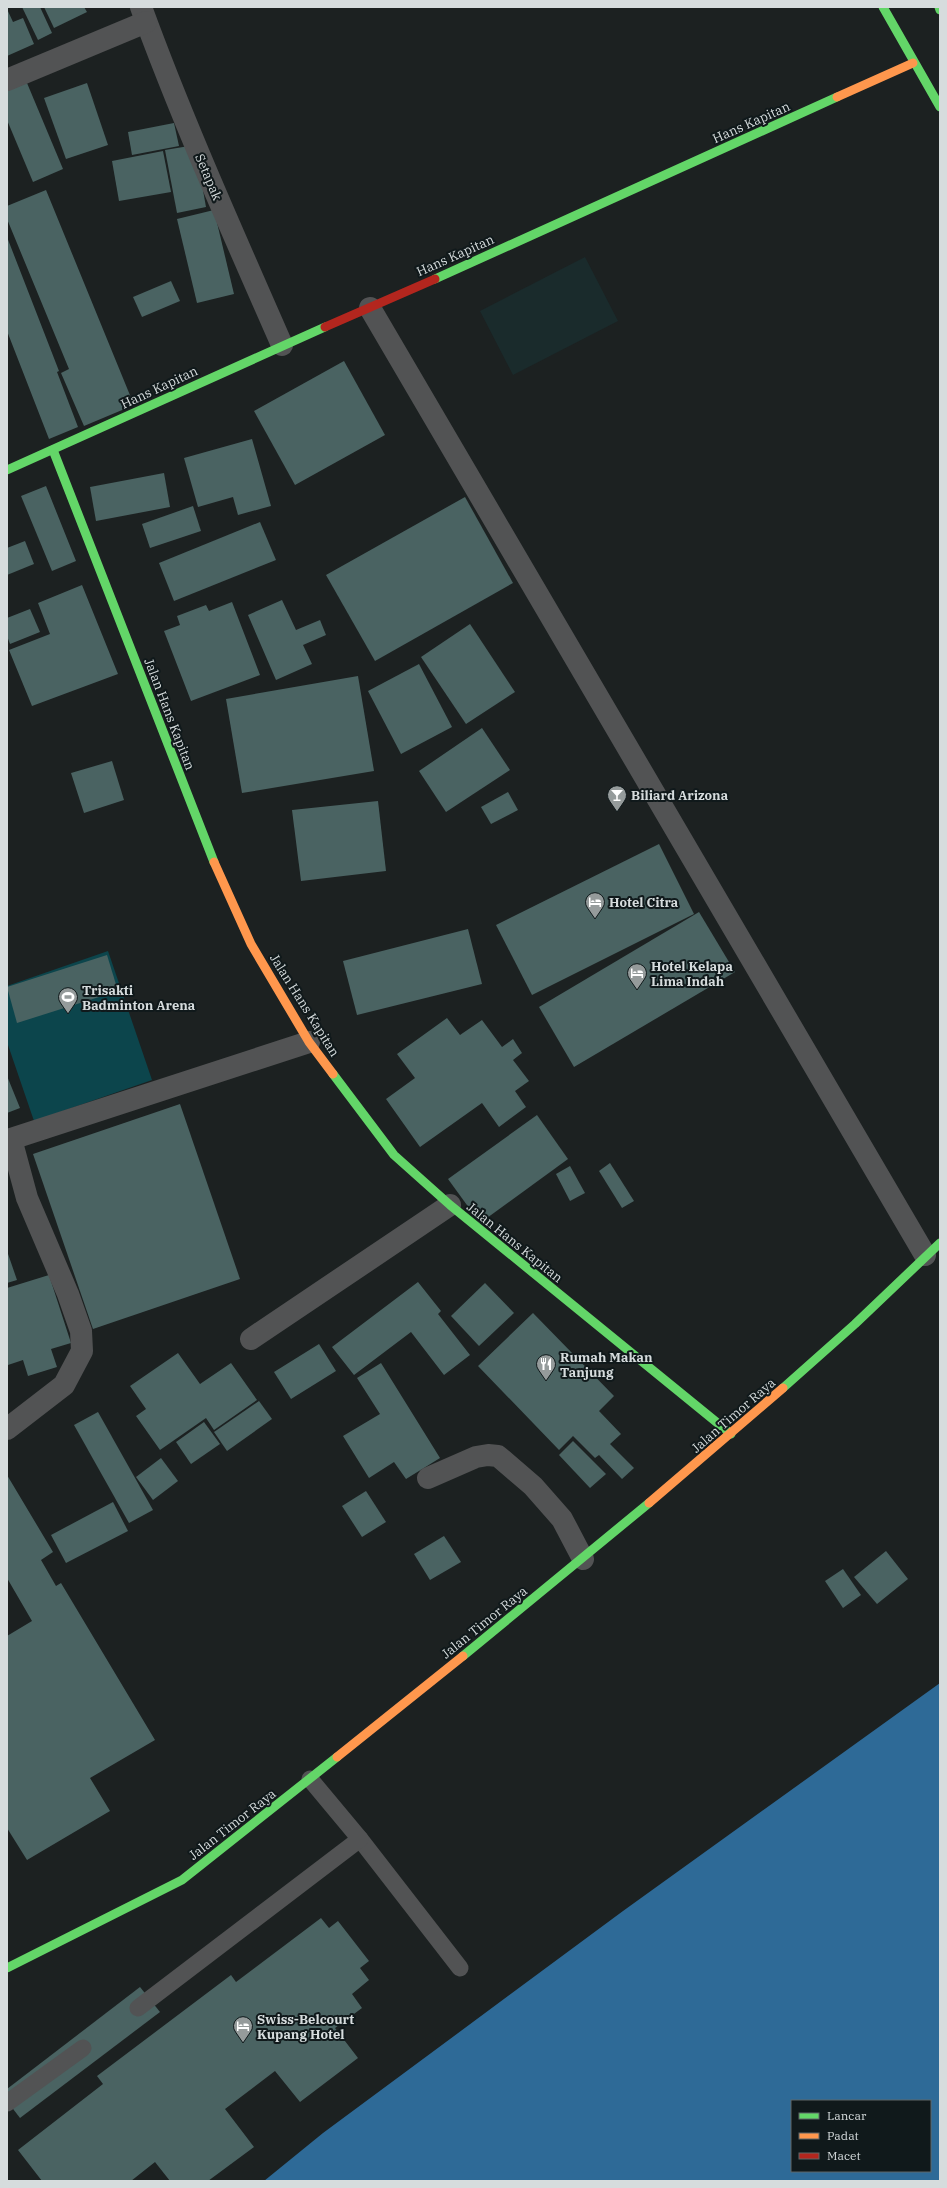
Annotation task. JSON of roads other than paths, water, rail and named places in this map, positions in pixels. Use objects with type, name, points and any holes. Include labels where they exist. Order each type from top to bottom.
[{"type":"main road","points":[[883,7],[940,107]]},
{"type":"main road","name":"Hans Kapitan","points":[[7,470],[282,345],[370,308],[914,63]]},
{"type":"main road","name":"Jalan Hans Kapitan","points":[[53,450],[206,844],[251,944],[309,1042],[394,1155],[450,1205],[731,1434]]},
{"type":"main road","name":"Jalan Timor Raya","points":[[7,1968],[182,1880],[583,1559],[731,1434],[855,1324],[933,1249]]},
{"type":"street","points":[[7,80],[144,15]]},
{"type":"street","name":"Setapak","points":[[144,15],[171,87],[282,345]]},
{"type":"street","points":[[370,308],[933,1249]]},
{"type":"street","points":[[7,1429],[64,1384],[82,1351],[81,1330],[68,1294],[27,1198],[9,1140],[309,1042]]},
{"type":"street","points":[[251,1339],[450,1205]]},
{"type":"street","points":[[428,1478],[476,1457],[488,1455],[498,1456],[532,1486],[562,1519],[583,1559]]},
{"type":"lane","points":[[310,1779],[360,1839],[460,1968]]},
{"type":"lane","points":[[138,2008],[227,1938],[360,1839]]},
{"type":"lane","points":[[7,2103],[83,2048]]},
{"type":"water","points":[[940,1683],[940,2181],[264,2181],[323,2133],[623,1911]]},
{"type":"place","name":"Biliard Arizona","points":[[617,812]]},
{"type":"place","name":"Hotel Citra","points":[[595,919]]},
{"type":"place","name":"Hotel Kelapa Lima Indah","points":[[637,990]]},
{"type":"place","name":"Trisakti Badminton Arena","points":[[68,1014]]},
{"type":"place","name":"Rumah Makan Tanjung","points":[[546,1381]]},
{"type":"place","name":"Swiss-Belcourt Kupang Hotel","points":[[243,2043]]}]
